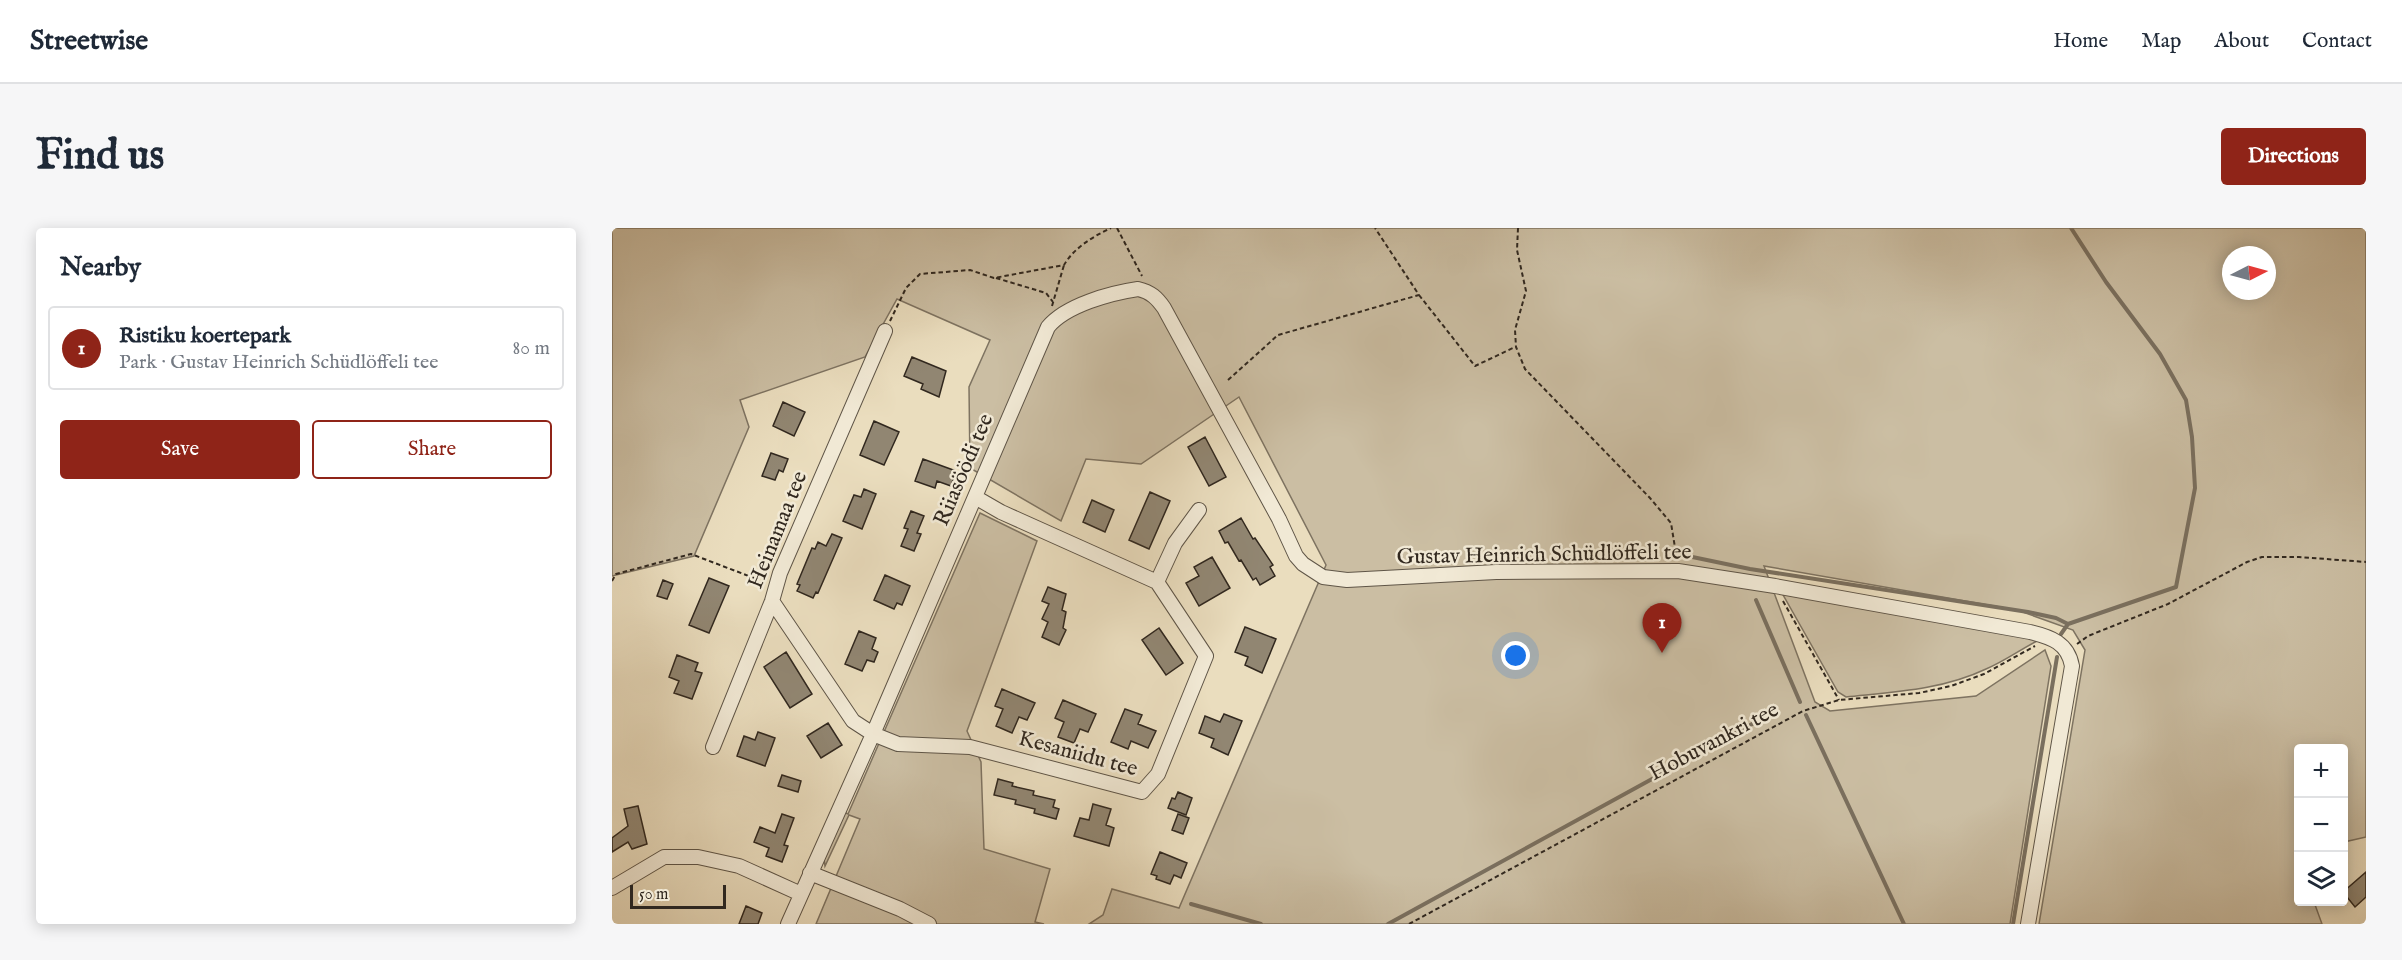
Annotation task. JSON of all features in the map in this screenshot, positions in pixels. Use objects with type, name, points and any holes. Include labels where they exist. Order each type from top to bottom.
[{"type":"street","name":"Riiasöödi tee","points":[[788,924],[873,734],[1043,336],[1053,321],[1079,306],[1128,291],[1138,290],[1151,294]]},
{"type":"street","name":"Gustav Heinrich Schüdlöffeli tee","points":[[1151,294],[1164,308],[1279,519],[1296,555],[1312,572],[1330,580],[1496,572],[1678,571],[2030,632],[2050,638],[2067,649]]},
{"type":"street","name":"Heinamaa tee","points":[[713,747],[772,601],[780,573],[885,331]]},
{"type":"street","points":[[975,497],[1001,512],[1157,582],[1175,543],[1199,510]]},
{"type":"street","name":"Kesaniidu tee","points":[[873,734],[898,744],[970,747],[1142,792],[1158,774],[1206,656],[1157,582]]},
{"type":"street","points":[[772,601],[853,721],[873,734]]},
{"type":"street","points":[[2028,924],[2071,677],[2072,666],[2067,649]]},
{"type":"street","points":[[612,888],[664,857],[688,857],[739,866],[801,894]]},
{"type":"street","points":[[810,873],[900,909],[929,924]]},
{"type":"path","points":[[1050,313],[1069,256],[1093,236],[1111,228]]},
{"type":"path","points":[[1118,228],[1151,294]]},
{"type":"path","points":[[1375,228],[1419,295],[1475,366],[1516,347]]},
{"type":"path","points":[[1518,228],[1517,250],[1526,291],[1515,330],[1516,347],[1525,369],[1650,498],[1671,523],[1678,571]]},
{"type":"path","points":[[994,278],[1064,266]]},
{"type":"path","points":[[885,331],[906,288],[920,274],[970,270],[1046,293],[1053,302]]},
{"type":"path","points":[[1228,380],[1278,335],[1419,295]]},
{"type":"path","points":[[612,581],[616,574],[691,554],[754,579],[772,601]]},
{"type":"path","points":[[2067,649],[2088,636],[2168,604],[2247,562],[2262,557],[2366,562]]},
{"type":"path","points":[[1775,586],[1839,700]]},
{"type":"path","name":"Hobuvankri tee","points":[[1409,924],[1803,711],[1839,700],[1919,693],[1952,686],[1984,674],[2050,638]]},
{"type":"shaded area","points":[[612,228],[2366,228],[2366,837],[2348,841],[2348,744],[2294,744],[2294,906],[2315,906],[2322,924],[2039,924],[2085,650],[2073,630],[2017,610],[1764,566],[1815,702],[1830,711],[1976,696],[2045,650],[2051,666],[2010,924],[1089,924],[1103,915],[1112,889],[1179,908],[1326,565],[1239,397],[1141,464],[1086,459],[1061,521],[970,468],[969,387],[990,340],[897,299],[865,357],[740,400],[749,427],[694,556],[612,576]]},
{"type":"shaded area","points":[[980,513],[1037,541],[967,731],[981,762],[984,849],[1050,869],[1035,922],[1044,924],[816,924],[860,819],[849,815],[825,866],[824,858],[844,812],[848,814]]},
{"type":"shaded area","points":[[1782,593],[2039,640],[1993,666],[1952,682],[1917,689],[1846,697],[1838,692]]},
{"type":"building","points":[[912,357],[946,371],[939,397],[921,389],[923,384],[904,376]]},
{"type":"building","points":[[783,402],[805,412],[794,436],[773,426]]},
{"type":"building","points":[[874,421],[899,432],[884,465],[860,455]]},
{"type":"building","points":[[1205,437],[1226,477],[1209,486],[1188,447]]},
{"type":"building","points":[[771,453],[788,459],[783,472],[779,470],[775,480],[762,476]]},
{"type":"building","points":[[923,459],[956,471],[951,486],[937,481],[935,488],[915,481]]},
{"type":"building","points":[[864,489],[876,494],[862,529],[843,521],[854,495],[861,497]]},
{"type":"building","points":[[1150,492],[1170,501],[1149,549],[1129,540]]},
{"type":"building","points":[[1092,500],[1114,510],[1105,532],[1083,522]]},
{"type":"building","points":[[911,511],[924,516],[917,533],[921,534],[914,551],[901,546],[908,529],[904,528]]},
{"type":"building","points":[[1241,518],[1253,539],[1255,538],[1273,565],[1270,567],[1275,576],[1260,585],[1256,578],[1253,580],[1228,542],[1225,543],[1219,531]]},
{"type":"building","points":[[832,534],[842,538],[818,593],[816,592],[813,598],[797,591],[800,585],[797,584],[812,548],[815,549],[818,542],[826,546]]},
{"type":"building","points":[[1212,557],[1230,588],[1199,606],[1186,583],[1199,576],[1194,567]]},
{"type":"building","points":[[885,575],[910,586],[902,605],[897,603],[894,609],[874,600]]},
{"type":"building","points":[[709,578],[729,586],[709,633],[689,625]]},
{"type":"building","points":[[663,580],[673,584],[667,599],[657,596]]},
{"type":"building","points":[[1048,587],[1066,594],[1062,610],[1066,612],[1063,628],[1066,630],[1059,645],[1042,637],[1048,622],[1042,619],[1049,604],[1042,601]]},
{"type":"building","points":[[1245,627],[1276,639],[1262,673],[1245,665],[1248,657],[1235,652]]},
{"type":"building","points":[[1159,628],[1183,663],[1166,675],[1142,640]]},
{"type":"building","points":[[859,631],[876,638],[872,649],[878,652],[874,662],[867,660],[862,671],[845,664]]},
{"type":"building","points":[[786,652],[812,694],[790,708],[764,667]]},
{"type":"building","points":[[677,655],[698,663],[695,671],[702,673],[692,699],[674,693],[679,681],[669,677]]},
{"type":"building","points":[[1002,689],[1035,703],[1027,720],[1019,717],[1012,733],[996,726],[1003,709],[995,706]]},
{"type":"building","points":[[1063,700],[1096,714],[1088,732],[1080,729],[1074,743],[1058,737],[1064,722],[1055,718]]},
{"type":"building","points":[[1125,709],[1142,715],[1138,724],[1156,731],[1148,748],[1131,741],[1128,749],[1111,742]]},
{"type":"building","points":[[1224,714],[1242,721],[1228,755],[1211,747],[1214,739],[1199,733],[1205,716],[1220,722]]},
{"type":"building","points":[[828,723],[842,745],[821,758],[807,736]]},
{"type":"building","points":[[758,732],[775,738],[765,766],[737,756],[744,736],[755,740]]},
{"type":"building","points":[[782,775],[801,781],[798,792],[778,786]]},
{"type":"building","points":[[998,779],[1013,783],[1012,786],[1034,791],[1033,795],[1055,800],[1053,807],[1059,809],[1056,819],[1034,813],[1035,809],[1015,804],[1016,800],[994,795]]},
{"type":"building","points":[[1178,792],[1192,798],[1186,815],[1168,808],[1172,798],[1175,799]]},
{"type":"building","points":[[1093,804],[1111,809],[1106,825],[1114,828],[1109,846],[1074,836],[1080,818],[1089,820]]},
{"type":"building","points":[[638,806],[647,844],[632,849],[628,842],[612,852],[612,838],[628,826],[624,809]]},
{"type":"building","points":[[782,814],[794,818],[784,845],[788,846],[782,862],[766,856],[769,848],[754,842],[760,827],[775,833]]},
{"type":"building","points":[[1178,814],[1189,818],[1183,834],[1172,830]]},
{"type":"building","points":[[1160,852],[1187,863],[1181,878],[1174,875],[1170,884],[1156,879],[1157,876],[1151,874]]},
{"type":"building","points":[[2366,872],[2366,897],[2355,907],[2348,898],[2348,888]]},
{"type":"building","points":[[746,906],[762,913],[758,924],[739,924]]},
{"type":"waterway","points":[[2061,634],[2068,624],[2176,587],[2195,488],[2192,437],[2186,400],[2160,354],[2106,282],[2071,228]]},
{"type":"waterway","points":[[1678,554],[1750,569],[2028,612],[2056,618],[2068,624]]},
{"type":"waterway","points":[[1756,600],[1800,702]]},
{"type":"waterway","points":[[2013,924],[2057,657]]},
{"type":"waterway","points":[[1806,715],[1904,924]]},
{"type":"waterway","points":[[1388,924],[1754,723]]},
{"type":"waterway","points":[[1191,904],[1261,924]]},
{"type":"place","name":"Ristiku koertepark","points":[[1662,653]]}]
